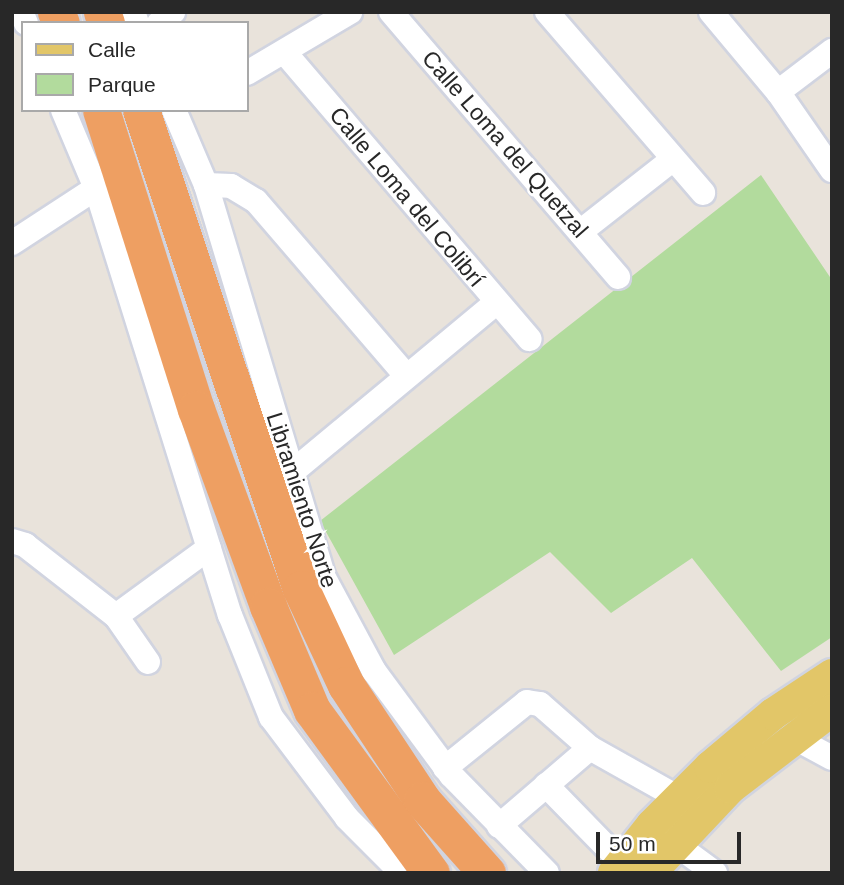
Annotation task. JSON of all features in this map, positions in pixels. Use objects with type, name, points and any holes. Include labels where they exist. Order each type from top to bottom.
[{"type":"highway","points":[[102,112],[196,409],[268,606],[312,710],[431,873]]},
{"type":"highway","name":"Libramiento Norte","points":[[142,112],[301,589],[346,685],[422,800],[487,873]]},
{"type":"main road","points":[[629,870],[679,798],[773,714],[832,675]]},
{"type":"main road","points":[[629,870],[674,843],[730,788],[793,737],[832,710]]},
{"type":"street","points":[[248,73],[286,54],[350,12]]},
{"type":"street","name":"Calle Loma del Quetzal","points":[[391,12],[618,276]]},
{"type":"street","points":[[547,12],[703,193]]},
{"type":"street","points":[[711,12],[778,92],[832,170]]},
{"type":"street","points":[[778,92],[832,51]]},
{"type":"street","name":"Calle Loma del Colibrí","points":[[286,54],[529,339]]},
{"type":"street","points":[[64,112],[96,188],[209,548],[271,717],[347,818],[402,873]]},
{"type":"street","name":"Libramiento Norte","points":[[175,112],[206,185],[323,576],[374,671],[445,768],[547,873]]},
{"type":"street","points":[[580,232],[673,159]]},
{"type":"street","points":[[206,185],[231,186],[256,201],[405,374]]},
{"type":"street","points":[[13,240],[96,188]]},
{"type":"street","points":[[291,473],[405,374],[496,303]]},
{"type":"street","points":[[12,541],[25,545],[116,616],[148,662]]},
{"type":"street","points":[[116,616],[209,548]]},
{"type":"street","points":[[445,768],[527,702],[540,704],[590,748],[679,798]]},
{"type":"street","points":[[793,737],[832,758]]},
{"type":"street","points":[[499,826],[590,748]]},
{"type":"street","points":[[546,785],[629,870]]},
{"type":"street","points":[[674,843],[715,873]]},
{"type":"street","points":[[518,846],[525,873]]},
{"type":"green space","points":[[761,175],[832,280],[832,637],[781,671],[692,558],[611,613],[550,552],[394,655],[320,521]]}]
